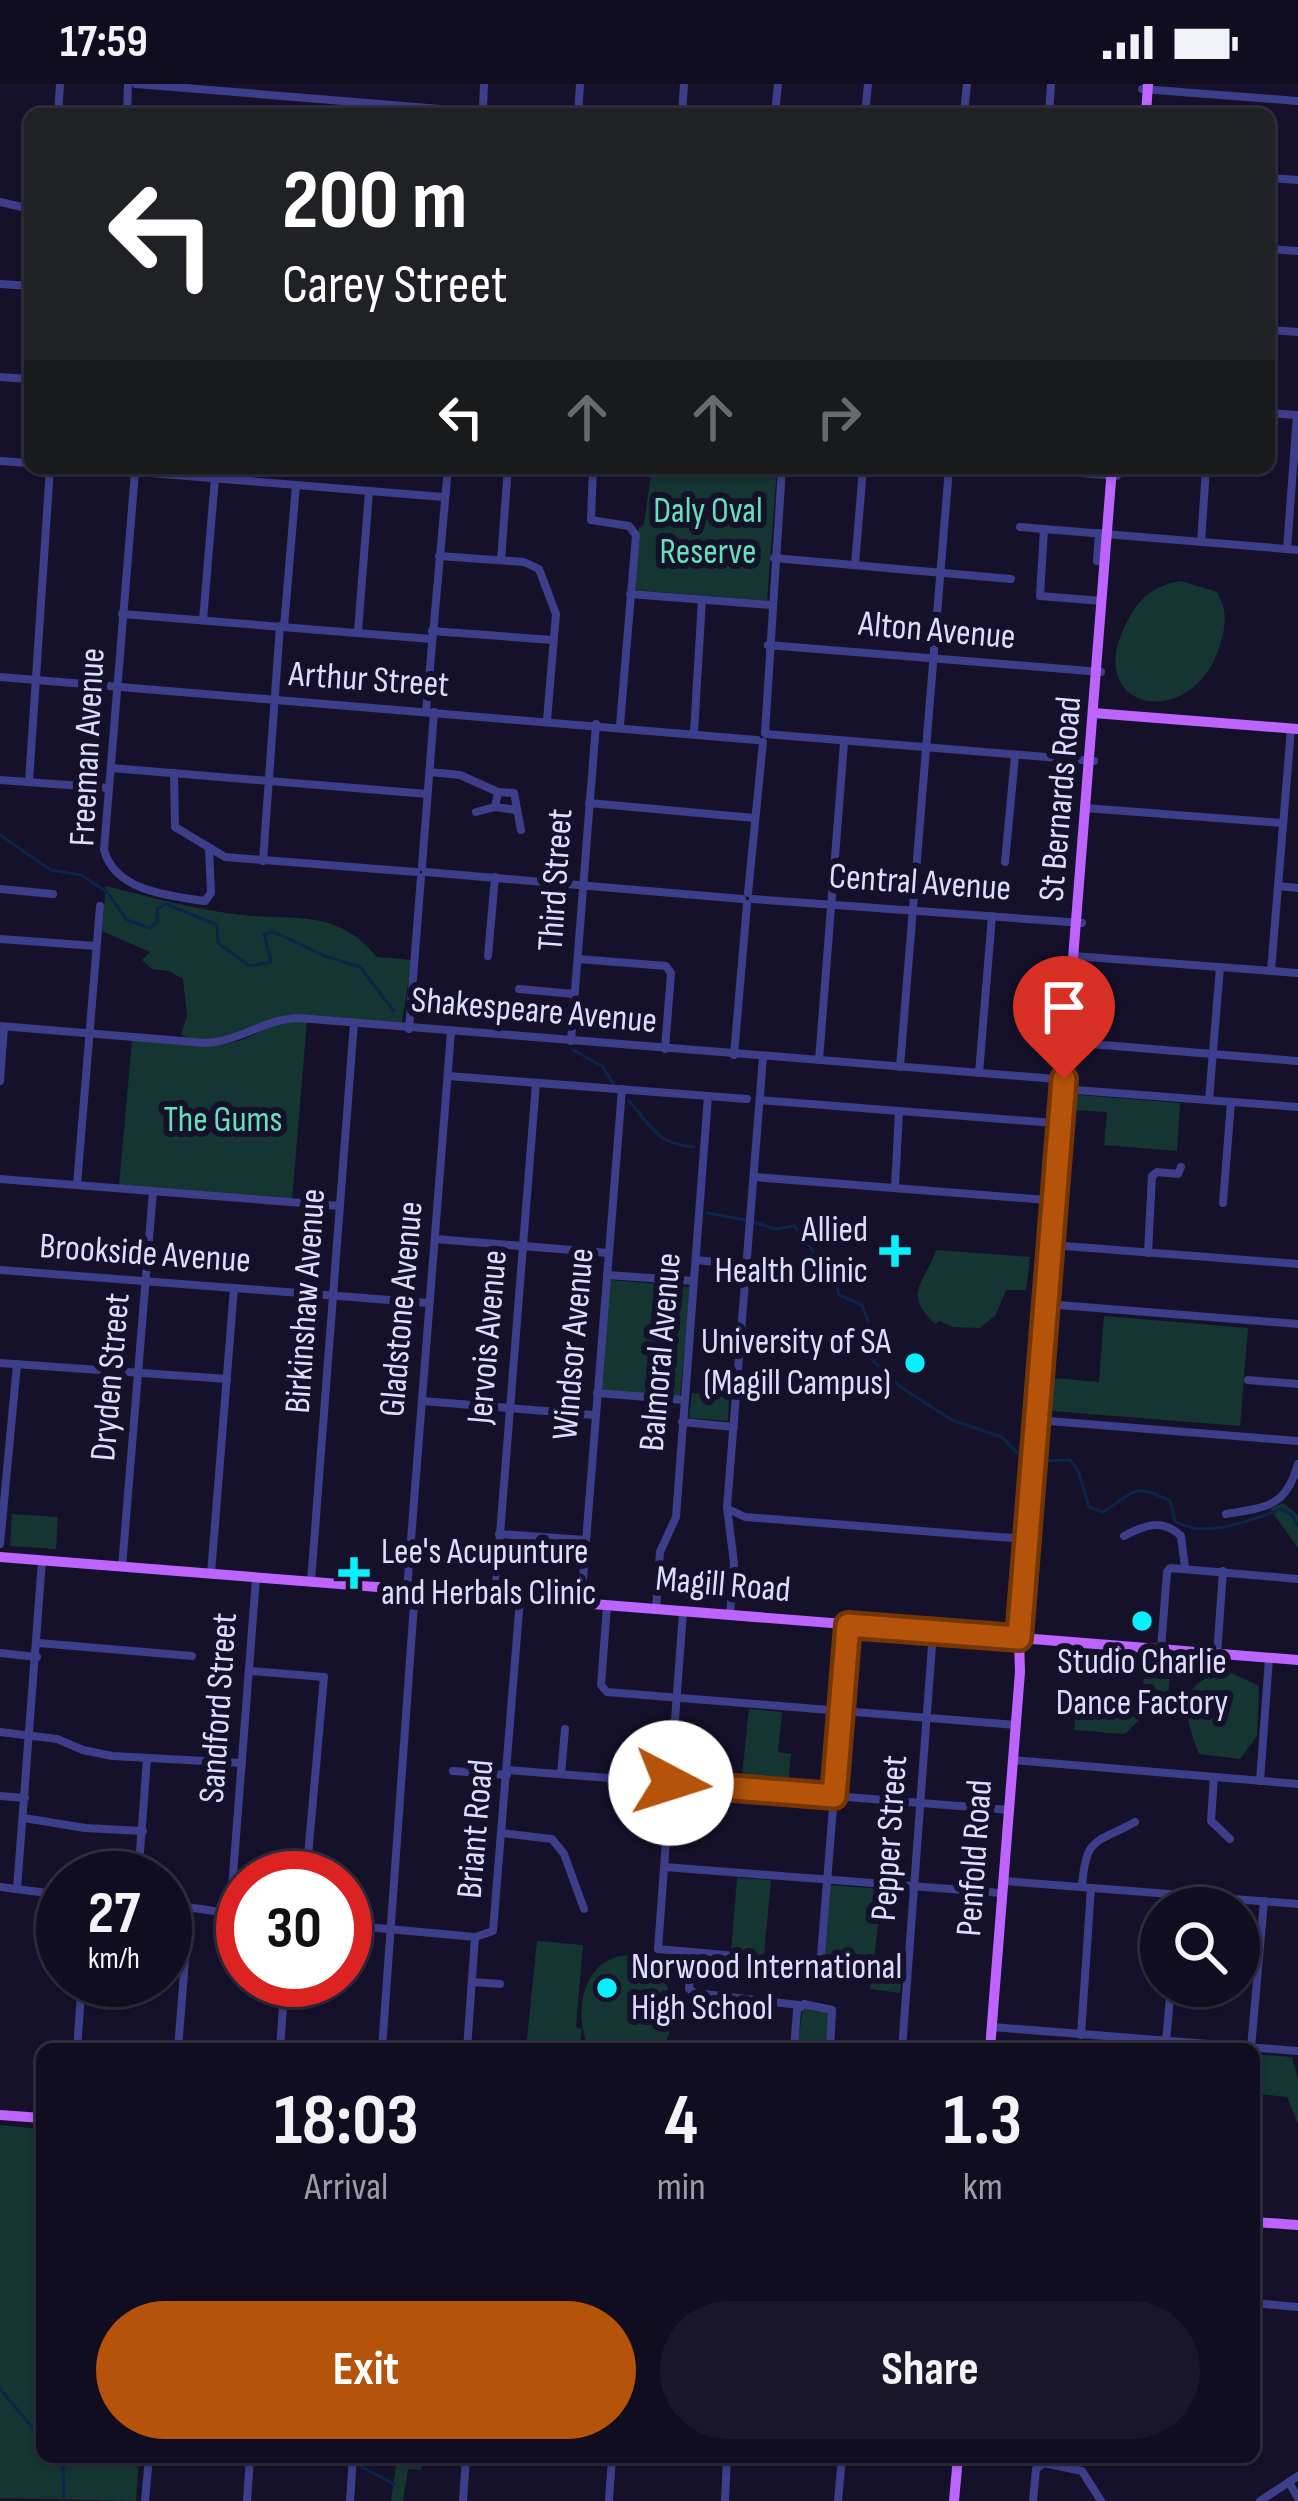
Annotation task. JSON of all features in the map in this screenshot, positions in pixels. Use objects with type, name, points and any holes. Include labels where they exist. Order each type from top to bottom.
[{"type":"main road","name":"St Bernards Road","points":[[1023,1638],[1114,474]]},
{"type":"main road","name":"St Bernards Road","points":[[1099,671],[1106,533]]},
{"type":"main road","points":[[1096,714],[1294,729]]},
{"type":"main road","name":"St Bernards Road","points":[[1023,1638],[1024,1539],[1037,1449]]},
{"type":"main road","name":"Magill Road","points":[[0,1557],[730,1615],[848,1629],[933,1631],[1298,1660]]},
{"type":"main road","name":"Penfold Road","points":[[991,2043],[1023,1638]]},
{"type":"main road","points":[[0,2115],[36,2118]]},
{"type":"main road","points":[[1260,2222],[1298,2225]]},
{"type":"main road","points":[[954,2501],[957,2463]]},
{"type":"street","points":[[132,84],[433,108]]},
{"type":"street","points":[[308,98],[309,84]]},
{"type":"street","points":[[1145,86],[1298,101]]},
{"type":"street","points":[[372,103],[372,108]]},
{"type":"street","points":[[1020,527],[1293,549],[1298,415]]},
{"type":"street","points":[[29,782],[50,474]]},
{"type":"street","name":"Freeman Avenue","points":[[135,474],[104,850],[125,882],[208,900],[212,893],[209,849]]},
{"type":"street","points":[[161,474],[443,497]]},
{"type":"street","points":[[265,482],[266,474]]},
{"type":"street","points":[[410,1028],[429,772],[432,635],[447,474]]},
{"type":"street","points":[[501,560],[508,474]]},
{"type":"street","points":[[592,474],[591,520],[635,531],[620,725]]},
{"type":"street","points":[[734,1054],[781,474]]},
{"type":"street","points":[[855,565],[863,474]]},
{"type":"street","points":[[900,1066],[948,474]]},
{"type":"street","points":[[1201,542],[1206,474]]},
{"type":"street","points":[[203,620],[214,478]]},
{"type":"street","points":[[262,861],[296,485]]},
{"type":"street","points":[[358,632],[369,491]]},
{"type":"street","points":[[1044,529],[1040,596],[1102,601]]},
{"type":"street","points":[[439,556],[524,562],[539,569],[555,608],[547,720]]},
{"type":"street","points":[[774,558],[1011,579]]},
{"type":"street","points":[[630,594],[771,605]]},
{"type":"street","points":[[694,732],[702,600]]},
{"type":"street","points":[[122,614],[358,632],[554,640]]},
{"type":"street","name":"Alton Avenue","points":[[768,645],[1099,671]]},
{"type":"street","name":"Arthur Street","points":[[0,677],[1092,761]]},
{"type":"street","name":"Third Street","points":[[571,1041],[596,724]]},
{"type":"street","points":[[1271,971],[1294,729]]},
{"type":"street","points":[[819,1060],[844,743]]},
{"type":"street","points":[[1005,862],[1015,756]]},
{"type":"street","points":[[111,768],[427,794]]},
{"type":"street","points":[[429,772],[460,775],[498,792],[516,794],[521,830]]},
{"type":"street","points":[[174,773],[174,826],[209,849]]},
{"type":"street","points":[[0,780],[109,788]]},
{"type":"street","points":[[495,807],[498,792]]},
{"type":"street","points":[[589,803],[754,818]]},
{"type":"street","points":[[476,812],[495,807],[516,810]]},
{"type":"street","points":[[1088,808],[1283,823]]},
{"type":"street","name":"Central Avenue","points":[[209,849],[225,857],[262,861],[1079,922]]},
{"type":"street","points":[[488,956],[495,878]]},
{"type":"street","points":[[1278,886],[1298,887]]},
{"type":"street","points":[[0,890],[52,894]]},
{"type":"street","points":[[77,1185],[100,906]]},
{"type":"street","points":[[979,1073],[992,916]]},
{"type":"street","points":[[0,939],[96,946]]},
{"type":"street","points":[[1076,957],[1298,973]]},
{"type":"street","points":[[578,959],[666,966],[670,973],[664,1049]]},
{"type":"street","points":[[1209,1100],[1220,967]]},
{"type":"street","points":[[519,989],[574,994]]},
{"type":"street","name":"Shakespeare Avenue","points":[[2,1026],[206,1043],[232,1040],[287,1018],[900,1066],[1298,1107]]},
{"type":"street","name":"Birkinshaw Avenue","points":[[311,1582],[354,1023]]},
{"type":"street","points":[[0,1081],[2,1026]]},
{"type":"street","name":"Gladstone Avenue","points":[[382,2043],[422,1401],[451,1032]]},
{"type":"street","points":[[1069,1042],[1298,1060]]},
{"type":"street","points":[[730,1615],[734,1563],[727,1508],[763,1057]]},
{"type":"street","points":[[448,1076],[747,1099]]},
{"type":"street","name":"Jervois Avenue","points":[[495,1597],[536,1083]]},
{"type":"street","name":"Windsor Avenue","points":[[581,1604],[622,1089]]},
{"type":"street","name":"Balmoral Avenue","points":[[656,1610],[661,1552],[676,1517],[709,1096]]},
{"type":"street","points":[[760,1100],[1063,1124]]},
{"type":"street","points":[[1223,1203],[1231,1102]]},
{"type":"street","points":[[895,1187],[899,1111]]},
{"type":"street","points":[[1148,1252],[1152,1176],[1157,1172],[1178,1174],[1181,1167]]},
{"type":"street","points":[[754,1177],[1057,1200]]},
{"type":"street","points":[[0,1179],[340,1206]]},
{"type":"street","name":"Dryden Street","points":[[122,1567],[153,1191]]},
{"type":"street","points":[[435,1239],[608,1253]]},
{"type":"street","points":[[1054,1245],[1298,1264]]},
{"type":"street","points":[[695,1260],[747,1265]]},
{"type":"street","name":"Brookside Avenue","points":[[0,1270],[430,1304]]},
{"type":"street","points":[[607,1275],[694,1281]]},
{"type":"street","points":[[211,1574],[234,1288]]},
{"type":"street","points":[[1049,1304],[1298,1324]]},
{"type":"street","points":[[0,1363],[227,1379]]},
{"type":"street","points":[[0,1544],[17,1364]]},
{"type":"street","points":[[1248,1380],[1298,1384]]},
{"type":"street","points":[[597,1393],[684,1400]]},
{"type":"street","points":[[422,1401],[595,1415]]},
{"type":"street","points":[[1040,1420],[1298,1442]]},
{"type":"street","points":[[682,1422],[734,1427]]},
{"type":"street","points":[[1226,1514],[1279,1502],[1298,1464]]},
{"type":"street","points":[[727,1508],[745,1517],[1024,1539]]},
{"type":"street","points":[[728,1526],[745,1517]]},
{"type":"street","points":[[1124,1536],[1152,1523],[1175,1530],[1184,1543],[1185,1568]]},
{"type":"street","points":[[500,1534],[585,1540]]},
{"type":"street","points":[[16,1889],[42,1561]]},
{"type":"street","points":[[1161,1649],[1167,1572],[1174,1567],[1298,1579]]},
{"type":"street","points":[[1217,1654],[1223,1571]]},
{"type":"street","name":"Sandford Street","points":[[235,1851],[256,1578]]},
{"type":"street","name":"Briant Road","points":[[467,2043],[475,1937],[489,1936],[495,1924],[520,1599]]},
{"type":"street","points":[[607,1606],[603,1690],[1016,1725]]},
{"type":"street","points":[[683,1612],[658,1949],[692,1953],[819,1961],[848,1629]]},
{"type":"street","name":"Pepper Street","points":[[902,2043],[933,1631]]},
{"type":"street","points":[[38,1643],[192,1656]]},
{"type":"street","points":[[0,1653],[37,1657]]},
{"type":"street","points":[[1260,1781],[1269,1658]]},
{"type":"street","points":[[250,1671],[323,1677],[308,1851]]},
{"type":"street","points":[[561,1774],[566,1729]]},
{"type":"street","points":[[0,1732],[58,1739],[83,1750],[146,1759],[242,1763]]},
{"type":"street","points":[[140,1851],[146,1759]]},
{"type":"street","points":[[1013,1760],[1298,1784]]},
{"type":"street","points":[[453,1771],[561,1774],[1009,1810]]},
{"type":"street","points":[[1214,1777],[1210,1821],[1230,1839]]},
{"type":"street","points":[[0,1796],[26,1798]]},
{"type":"street","points":[[24,1818],[142,1831]]},
{"type":"street","points":[[1082,2035],[1087,1850],[1093,1841],[1135,1822]]},
{"type":"street","points":[[502,1832],[553,1839],[564,1854],[584,1909]]},
{"type":"street","points":[[665,1867],[912,1887],[1086,1887],[1140,1896]]},
{"type":"street","points":[[0,1887],[36,1891]]},
{"type":"street","points":[[1260,1901],[1298,1904]]},
{"type":"street","points":[[1251,2043],[1264,1901]]},
{"type":"street","points":[[372,1927],[475,1937]]},
{"type":"street","points":[[692,1953],[689,1989],[695,1994],[832,2010],[830,2043]]},
{"type":"street","points":[[472,1982],[500,1984]]},
{"type":"street","points":[[795,2043],[799,2005]]},
{"type":"street","points":[[77,2043],[80,2007]]},
{"type":"street","points":[[178,2043],[181,2007]]},
{"type":"street","points":[[280,2043],[283,2007]]},
{"type":"street","points":[[1166,2042],[1169,2007]]},
{"type":"street","points":[[992,2027],[1180,2043]]},
{"type":"street","points":[[1260,2049],[1298,2051]]},
{"type":"street","points":[[1260,2304],[1298,2307]]},
{"type":"street","points":[[145,2501],[148,2463]]},
{"type":"street","points":[[247,2501],[250,2463]]},
{"type":"street","points":[[350,2501],[353,2463]]},
{"type":"street","points":[[463,2501],[466,2463]]},
{"type":"street","points":[[609,2501],[612,2463]]},
{"type":"street","points":[[725,2501],[727,2463]]},
{"type":"street","points":[[838,2501],[841,2463]]},
{"type":"street","points":[[1033,2501],[1036,2470],[1044,2463],[1082,2470],[1101,2501]]},
{"type":"street","points":[[1260,2501],[1294,2479],[1298,2498]]},
{"type":"green space","name":"Daly Oval Reserve","points":[[651,474],[777,474],[767,601],[635,590],[639,528],[644,524]]},
{"type":"green space","points":[[1181,581],[1217,592],[1225,618],[1220,645],[1207,673],[1188,691],[1167,700],[1146,700],[1129,693],[1118,677],[1116,654],[1141,600],[1162,586]]},
{"type":"green space","points":[[106,886],[225,913],[315,920],[346,931],[377,957],[412,960],[401,1028],[298,1018],[206,1043],[181,1035],[187,1016],[183,979],[152,969],[142,960],[150,952],[102,931]]},
{"type":"green space","name":"The Gums","points":[[283,1021],[307,1021],[292,1200],[119,1186],[132,1040],[216,1046]]},
{"type":"green space","points":[[1079,1095],[1180,1103],[1177,1151],[1104,1145],[1107,1112],[1072,1110]]},
{"type":"green space","points":[[936,1250],[1030,1257],[1026,1290],[1006,1290],[995,1316],[979,1328],[935,1324],[918,1295]]},
{"type":"green space","points":[[610,1280],[691,1287],[680,1396],[599,1391]]},
{"type":"green space","points":[[1104,1316],[1248,1328],[1240,1426],[1052,1411],[1054,1378],[1099,1382]]},
{"type":"green space","points":[[692,1393],[729,1396],[728,1421],[689,1418]]},
{"type":"green space","points":[[1283,1503],[1298,1515],[1298,1548],[1270,1509]]},
{"type":"green space","points":[[12,1514],[58,1517],[56,1549],[10,1546]]},
{"type":"green space","points":[[1229,1672],[1259,1686],[1257,1736],[1240,1759],[1199,1754],[1187,1712],[1192,1690],[1200,1682]]},
{"type":"green space","points":[[1144,1673],[1170,1675],[1168,1700],[1142,1698]]},
{"type":"green space","points":[[1077,1691],[1123,1697],[1142,1717],[1125,1734],[1074,1730]]},
{"type":"green space","points":[[749,1709],[782,1712],[778,1752],[791,1754],[788,1789],[741,1784]]},
{"type":"green space","points":[[737,1878],[771,1880],[764,1955],[731,1951]]},
{"type":"green space","points":[[830,1885],[882,1889],[874,1962],[902,1964],[900,1993],[870,1989],[871,1971],[823,1967]]},
{"type":"green space","points":[[537,1941],[583,1945],[576,2027],[582,2029],[580,2043],[527,2043]]},
{"type":"green space","points":[[630,1955],[645,1961],[664,1981],[672,2006],[665,2043],[587,2043],[582,2019],[586,1988],[601,1965]]},
{"type":"green space","points":[[803,2007],[829,2011],[828,2043],[798,2043]]},
{"type":"green space","points":[[1260,2054],[1292,2057],[1298,2080],[1298,2124],[1287,2097],[1260,2094]]},
{"type":"green space","points":[[0,2125],[36,2128],[36,2463],[139,2463],[136,2501],[0,2498]]},
{"type":"green space","points":[[396,2463],[422,2463],[421,2470],[408,2469],[403,2501],[391,2501]]},
{"type":"waterway","points":[[0,835],[51,870],[81,875],[107,892],[127,920],[150,928],[157,922],[157,909],[166,904],[217,925],[218,943],[250,966],[271,962],[264,934],[274,932],[360,967],[394,1011]]},
{"type":"waterway","points":[[573,1050],[602,1066],[614,1085]]},
{"type":"waterway","points":[[629,1101],[663,1138],[694,1147]]},
{"type":"waterway","points":[[707,1213],[747,1220]]},
{"type":"waterway","points":[[753,1222],[776,1229],[794,1226],[806,1238],[821,1268]]},
{"type":"waterway","points":[[835,1276],[839,1295],[862,1305],[872,1332],[871,1359],[902,1388],[952,1420],[1002,1437],[1024,1460],[1031,1460]]},
{"type":"waterway","points":[[1040,1461],[1070,1460],[1078,1470],[1089,1507],[1103,1512],[1141,1491],[1170,1501],[1175,1521],[1200,1529],[1228,1526],[1282,1509],[1298,1526]]},
{"type":"waterway","points":[[0,2389],[36,2432]]},
{"type":"waterway","points":[[62,2463],[64,2499]]},
{"type":"waterway","points":[[360,2466],[394,2484]]},
{"type":"place","name":"Allied Health Clinic","points":[[895,1251]]},
{"type":"place","name":"University of SA (Magill Campus)","points":[[915,1363]]},
{"type":"place","name":"Lee's Acupunture and Herbals Clinic","points":[[354,1573]]},
{"type":"place","name":"Studio Charlie Dance Factory","points":[[1142,1621]]},
{"type":"place","name":"Norwood International High School","points":[[607,1988]]},
{"type":"route","points":[[671,1783],[834,1796],[848,1625],[1019,1638],[1064,1079]]}]
